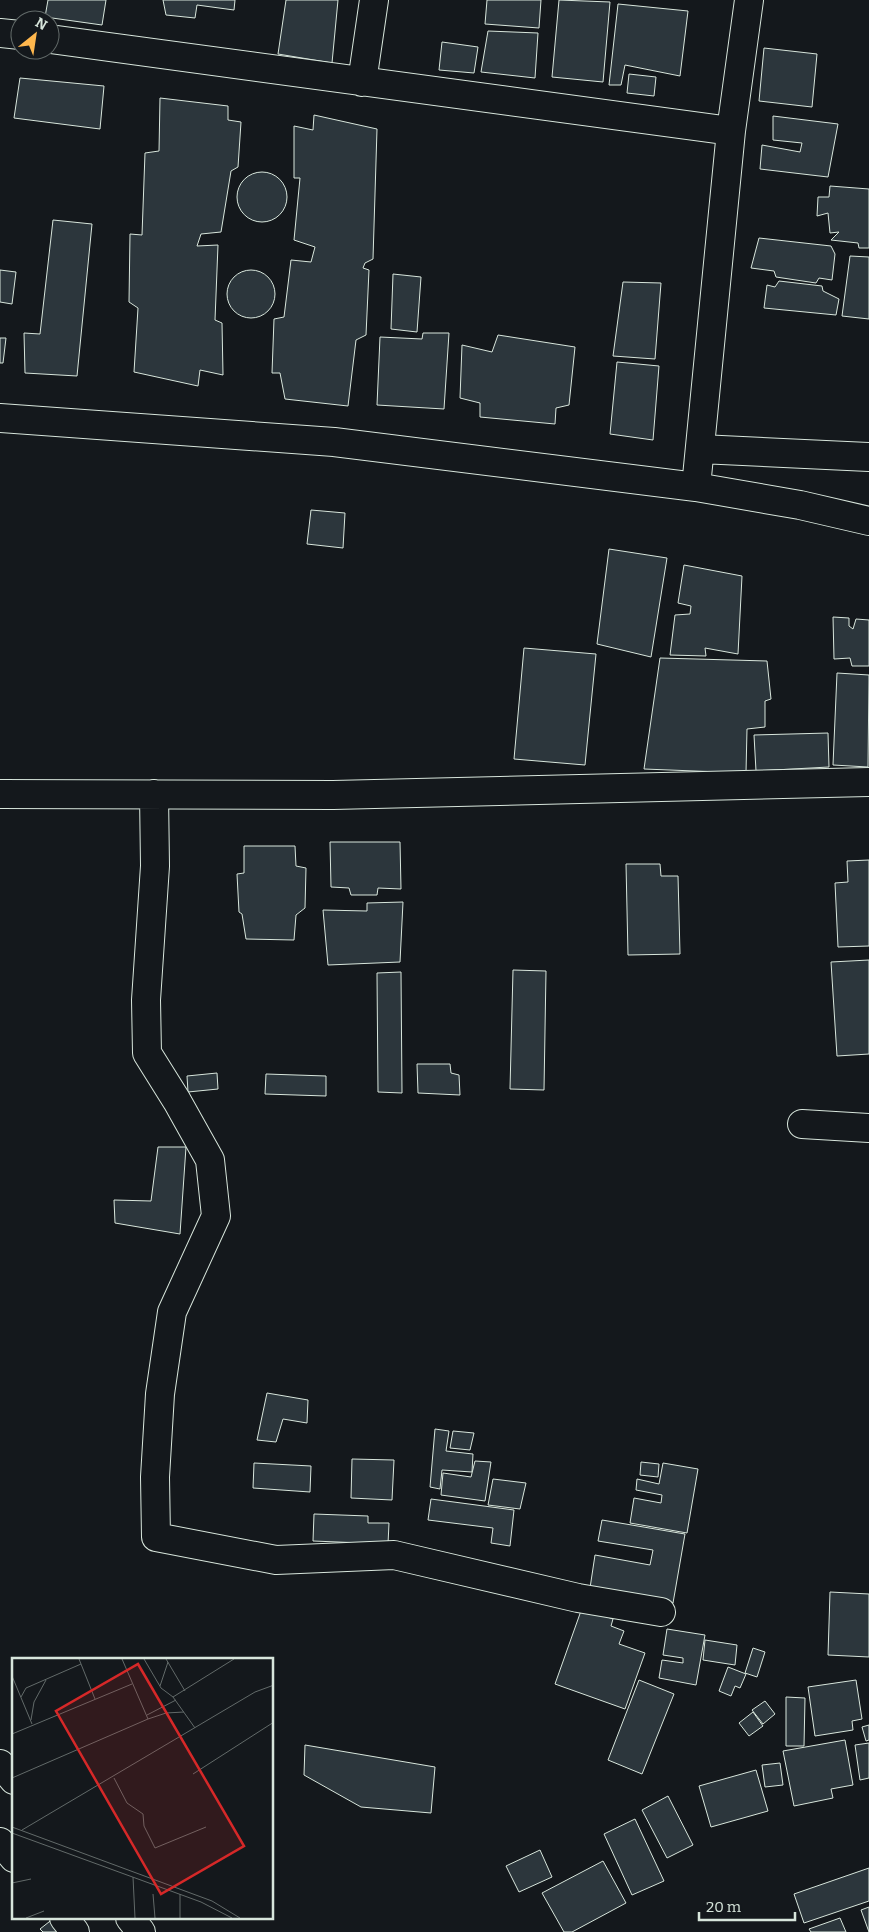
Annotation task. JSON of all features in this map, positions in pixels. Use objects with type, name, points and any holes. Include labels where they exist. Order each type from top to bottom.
[{"type":"main road","points":[[362,82],[374,0]]},
{"type":"main road","points":[[696,487],[730,131],[749,0]]},
{"type":"main road","points":[[60,41],[730,131]]},
{"type":"main road","points":[[0,418],[334,442],[696,487],[800,505],[869,521]]},
{"type":"main road","points":[[700,449],[869,457]]},
{"type":"main road","points":[[0,794],[333,795],[869,782]]},
{"type":"main road","points":[[154,794],[155,866],[146,1000],[147,1053],[210,1160],[216,1216],[172,1312],[160,1394],[155,1477],[156,1537],[276,1560],[394,1555],[578,1598],[661,1612]]},
{"type":"main road","points":[[802,1124],[869,1128]]},
{"type":"main road","points":[[0,1764],[12,1778]]},
{"type":"main road","points":[[0,1842],[12,1856]]},
{"type":"main road","points":[[66,1920],[75,1932]]},
{"type":"main road","points":[[132,1920],[141,1932]]},
{"type":"building","points":[[48,0],[106,0],[102,25],[60,19],[60,10],[46,10]]},
{"type":"building","points":[[163,0],[235,0],[234,10],[197,5],[195,18],[166,15]]},
{"type":"building","points":[[286,0],[338,0],[332,63],[278,54]]},
{"type":"building","points":[[487,0],[541,0],[539,28],[485,24]]},
{"type":"building","points":[[559,0],[610,2],[603,82],[552,77]]},
{"type":"building","points":[[618,4],[688,11],[680,76],[625,65],[621,85],[609,85]]},
{"type":"building","points":[[488,31],[538,33],[535,78],[481,72]]},
{"type":"building","points":[[442,42],[478,47],[474,73],[439,70]]},
{"type":"building","points":[[764,48],[817,54],[812,107],[759,101]]},
{"type":"building","points":[[629,74],[656,77],[654,96],[627,93]]},
{"type":"building","points":[[20,78],[104,86],[100,129],[14,118]]},
{"type":"building","points":[[160,98],[228,106],[228,120],[241,122],[238,167],[231,171],[221,232],[201,234],[197,246],[218,245],[215,320],[222,323],[223,375],[200,370],[198,386],[134,372],[138,308],[129,302],[130,234],[142,235],[145,153],[159,151]]},
{"type":"building","points":[[314,115],[377,129],[373,259],[365,263],[363,268],[369,270],[366,335],[356,340],[348,406],[285,399],[280,373],[272,373],[274,319],[284,317],[291,260],[311,262],[315,247],[294,240],[300,178],[294,178],[294,126],[313,130]]},
{"type":"building","points":[[773,116],[838,124],[828,177],[760,169],[762,145],[800,152],[802,143],[773,140]]},
{"type":"building","points":[[262,172],[271,174],[282,183],[287,197],[285,206],[276,217],[262,222],[253,220],[242,211],[237,197],[239,188],[248,177]]},
{"type":"building","points":[[830,186],[869,189],[869,248],[859,248],[858,243],[831,240],[839,232],[830,233],[828,213],[817,216],[818,197],[829,197]]},
{"type":"building","points":[[53,220],[92,224],[77,376],[25,373],[24,333],[40,334]]},
{"type":"building","points":[[759,238],[831,246],[835,254],[832,280],[819,278],[816,283],[776,277],[774,271],[751,268]]},
{"type":"building","points":[[850,256],[869,257],[869,319],[842,316]]},
{"type":"building","points":[[0,270],[16,272],[12,304],[0,302]]},
{"type":"building","points":[[246,270],[256,270],[268,277],[275,289],[275,299],[268,311],[256,318],[246,318],[238,314],[231,307],[227,299],[227,289],[231,281],[238,274]]},
{"type":"building","points":[[393,274],[421,277],[417,332],[391,329]]},
{"type":"building","points":[[779,281],[822,286],[823,291],[839,299],[836,315],[764,308],[767,285],[775,287]]},
{"type":"building","points":[[623,282],[661,283],[655,359],[613,356]]},
{"type":"building","points":[[423,333],[449,333],[444,409],[377,405],[380,337],[422,339]]},
{"type":"building","points":[[498,335],[575,347],[569,405],[556,408],[555,424],[480,417],[480,403],[460,398],[462,345],[492,352]]},
{"type":"building","points":[[0,338],[6,338],[3,363],[0,363]]},
{"type":"building","points":[[617,362],[659,366],[653,440],[610,434]]},
{"type":"building","points":[[311,510],[345,513],[343,548],[307,544]]},
{"type":"building","points":[[609,549],[667,558],[651,657],[597,644]]},
{"type":"building","points":[[684,565],[742,576],[738,654],[705,648],[706,656],[670,655],[675,615],[690,614],[691,606],[678,603]]},
{"type":"building","points":[[833,617],[849,618],[849,626],[853,629],[856,619],[869,620],[869,666],[852,666],[850,658],[834,659]]},
{"type":"building","points":[[524,648],[596,654],[585,765],[514,759]]},
{"type":"building","points":[[660,658],[767,661],[771,699],[765,701],[765,727],[747,729],[746,773],[644,769]]},
{"type":"building","points":[[837,673],[869,675],[868,767],[833,765]]},
{"type":"building","points":[[828,733],[829,767],[756,771],[754,735]]},
{"type":"building","points":[[330,842],[400,842],[401,889],[378,888],[377,895],[351,895],[349,888],[331,887]]},
{"type":"building","points":[[244,846],[295,846],[296,866],[306,868],[305,908],[296,915],[294,940],[246,939],[242,914],[239,912],[237,874],[244,873]]},
{"type":"building","points":[[869,860],[869,946],[838,947],[835,883],[848,882],[847,861]]},
{"type":"building","points":[[626,864],[660,864],[661,876],[678,876],[680,954],[628,955]]},
{"type":"building","points":[[403,902],[400,962],[328,965],[323,910],[367,911],[367,903]]},
{"type":"building","points":[[869,960],[869,1054],[837,1056],[831,962]]},
{"type":"building","points":[[513,970],[546,971],[544,1090],[510,1089]]},
{"type":"building","points":[[401,972],[402,1093],[378,1092],[377,973]]},
{"type":"building","points":[[417,1064],[450,1064],[451,1073],[459,1075],[460,1095],[418,1093]]},
{"type":"building","points":[[217,1073],[218,1089],[188,1092],[187,1076]]},
{"type":"building","points":[[266,1074],[326,1076],[326,1096],[265,1094]]},
{"type":"building","points":[[158,1147],[186,1147],[180,1234],[115,1223],[114,1200],[151,1201]]},
{"type":"building","points":[[267,1393],[308,1400],[307,1423],[283,1419],[276,1442],[257,1440]]},
{"type":"building","points":[[435,1429],[449,1431],[446,1451],[473,1454],[472,1472],[442,1470],[440,1489],[430,1487]]},
{"type":"building","points":[[453,1431],[474,1433],[470,1450],[450,1448]]},
{"type":"building","points":[[352,1459],[394,1460],[392,1500],[351,1498]]},
{"type":"building","points":[[475,1461],[491,1462],[485,1501],[441,1495],[443,1473],[471,1477]]},
{"type":"building","points":[[641,1462],[659,1464],[658,1477],[640,1475]]},
{"type":"building","points":[[254,1463],[311,1466],[310,1492],[253,1488]]},
{"type":"building","points":[[663,1463],[698,1469],[687,1533],[630,1523],[634,1498],[661,1503],[662,1495],[636,1490],[637,1479],[659,1484]]},
{"type":"building","points":[[493,1479],[526,1483],[520,1509],[488,1505]]},
{"type":"building","points":[[431,1499],[514,1510],[510,1546],[491,1543],[493,1528],[428,1520]]},
{"type":"building","points":[[314,1514],[368,1516],[368,1523],[389,1523],[388,1544],[313,1541]]},
{"type":"building","points":[[602,1520],[685,1534],[673,1603],[590,1588],[595,1555],[650,1565],[653,1550],[598,1541]]},
{"type":"building","points":[[830,1592],[869,1594],[869,1657],[828,1655]]},
{"type":"building","points":[[582,1608],[613,1619],[611,1626],[624,1631],[619,1644],[645,1653],[625,1709],[555,1684]]},
{"type":"building","points":[[667,1629],[705,1635],[696,1685],[659,1678],[662,1660],[683,1663],[683,1658],[663,1655]]},
{"type":"building","points":[[705,1640],[737,1645],[735,1665],[703,1660]]},
{"type":"building","points":[[753,1648],[765,1652],[757,1677],[745,1673]]},
{"type":"building","points":[[728,1667],[746,1674],[740,1688],[735,1686],[731,1696],[719,1691]]},
{"type":"building","points":[[639,1680],[674,1694],[642,1774],[608,1760]]},
{"type":"building","points":[[856,1680],[862,1719],[852,1721],[853,1730],[815,1736],[808,1687]]},
{"type":"building","points":[[786,1697],[805,1698],[804,1746],[786,1746]]},
{"type":"building","points":[[765,1701],[775,1714],[763,1724],[752,1710]]},
{"type":"building","points":[[753,1712],[763,1726],[749,1736],[739,1723]]},
{"type":"building","points":[[869,1725],[869,1740],[866,1741],[862,1727]]},
{"type":"building","points":[[845,1740],[853,1785],[831,1789],[833,1798],[794,1806],[783,1751]]},
{"type":"building","points":[[869,1743],[869,1778],[860,1780],[855,1745]]},
{"type":"building","points":[[305,1745],[435,1767],[431,1813],[361,1807],[304,1775]]},
{"type":"building","points":[[780,1763],[783,1785],[765,1787],[762,1765]]},
{"type":"building","points":[[756,1770],[768,1811],[711,1827],[699,1786]]},
{"type":"building","points":[[668,1796],[693,1845],[667,1858],[642,1810]]},
{"type":"building","points":[[635,1819],[664,1881],[632,1895],[604,1834]]},
{"type":"building","points":[[540,1850],[552,1877],[519,1892],[506,1866]]},
{"type":"building","points":[[603,1861],[626,1903],[572,1932],[564,1932],[542,1893]]},
{"type":"building","points":[[869,1868],[869,1901],[804,1923],[794,1894]]},
{"type":"building","points":[[869,1907],[869,1932],[861,1910]]},
{"type":"building","points":[[840,1918],[846,1932],[811,1932],[809,1929]]},
{"type":"building","points":[[51,1920],[56,1920],[67,1932],[43,1932],[40,1929]]}]
